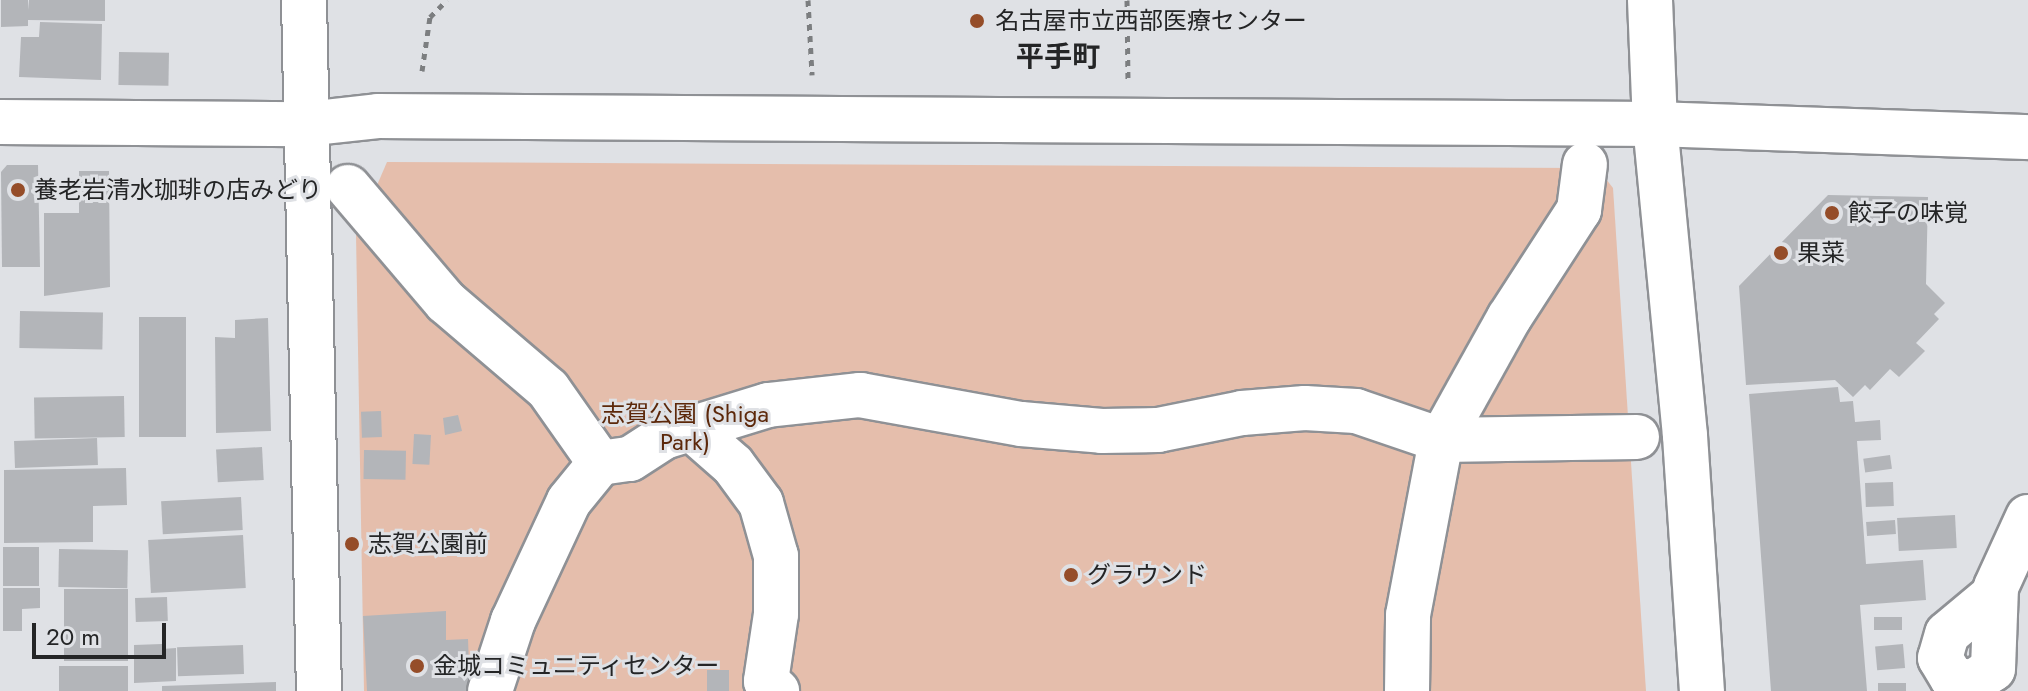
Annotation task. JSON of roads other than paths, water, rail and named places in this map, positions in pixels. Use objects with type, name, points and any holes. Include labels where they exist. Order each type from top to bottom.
[{"type":"street","points":[[304,0],[319,691]]},
{"type":"street","points":[[1650,0],[1655,124],[1685,436],[1702,691]]},
{"type":"street","points":[[0,122],[306,124],[378,116],[1655,124],[2028,137]]},
{"type":"street","points":[[1407,691],[1408,615],[1441,440],[1509,318],[1579,210],[1585,164]]},
{"type":"street","points":[[348,187],[446,302],[548,389],[600,463]]},
{"type":"street","points":[[490,691],[513,621],[569,501],[600,463],[630,459],[664,437],[768,405],[860,395],[1021,424],[1102,431],[1158,430],[1258,412],[1356,411],[1441,440],[1637,437]]},
{"type":"street","points":[[693,430],[733,465],[761,503],[776,556],[776,614],[766,681],[777,691]]},
{"type":"street","points":[[2001,680],[1995,594],[2028,517]]},
{"type":"place","name":"名古屋市立西部医療センター","points":[[977,21]]},
{"type":"place","name":"養老岩清水珈琲の店みどり","points":[[18,190]]},
{"type":"place","name":"餃子の味覚","points":[[1832,213]]},
{"type":"place","name":"果菜","points":[[1781,253]]},
{"type":"place","name":"志賀公園前","points":[[352,544]]},
{"type":"place","name":"グラウンド","points":[[1071,575]]},
{"type":"place","name":"金城コミュニティセンター","points":[[417,666]]},
{"type":"district","name":"平手町","points":[[1058,57]]},
{"type":"park label","name":"志賀公園 (Shiga Park)","points":[[685,428]]}]
